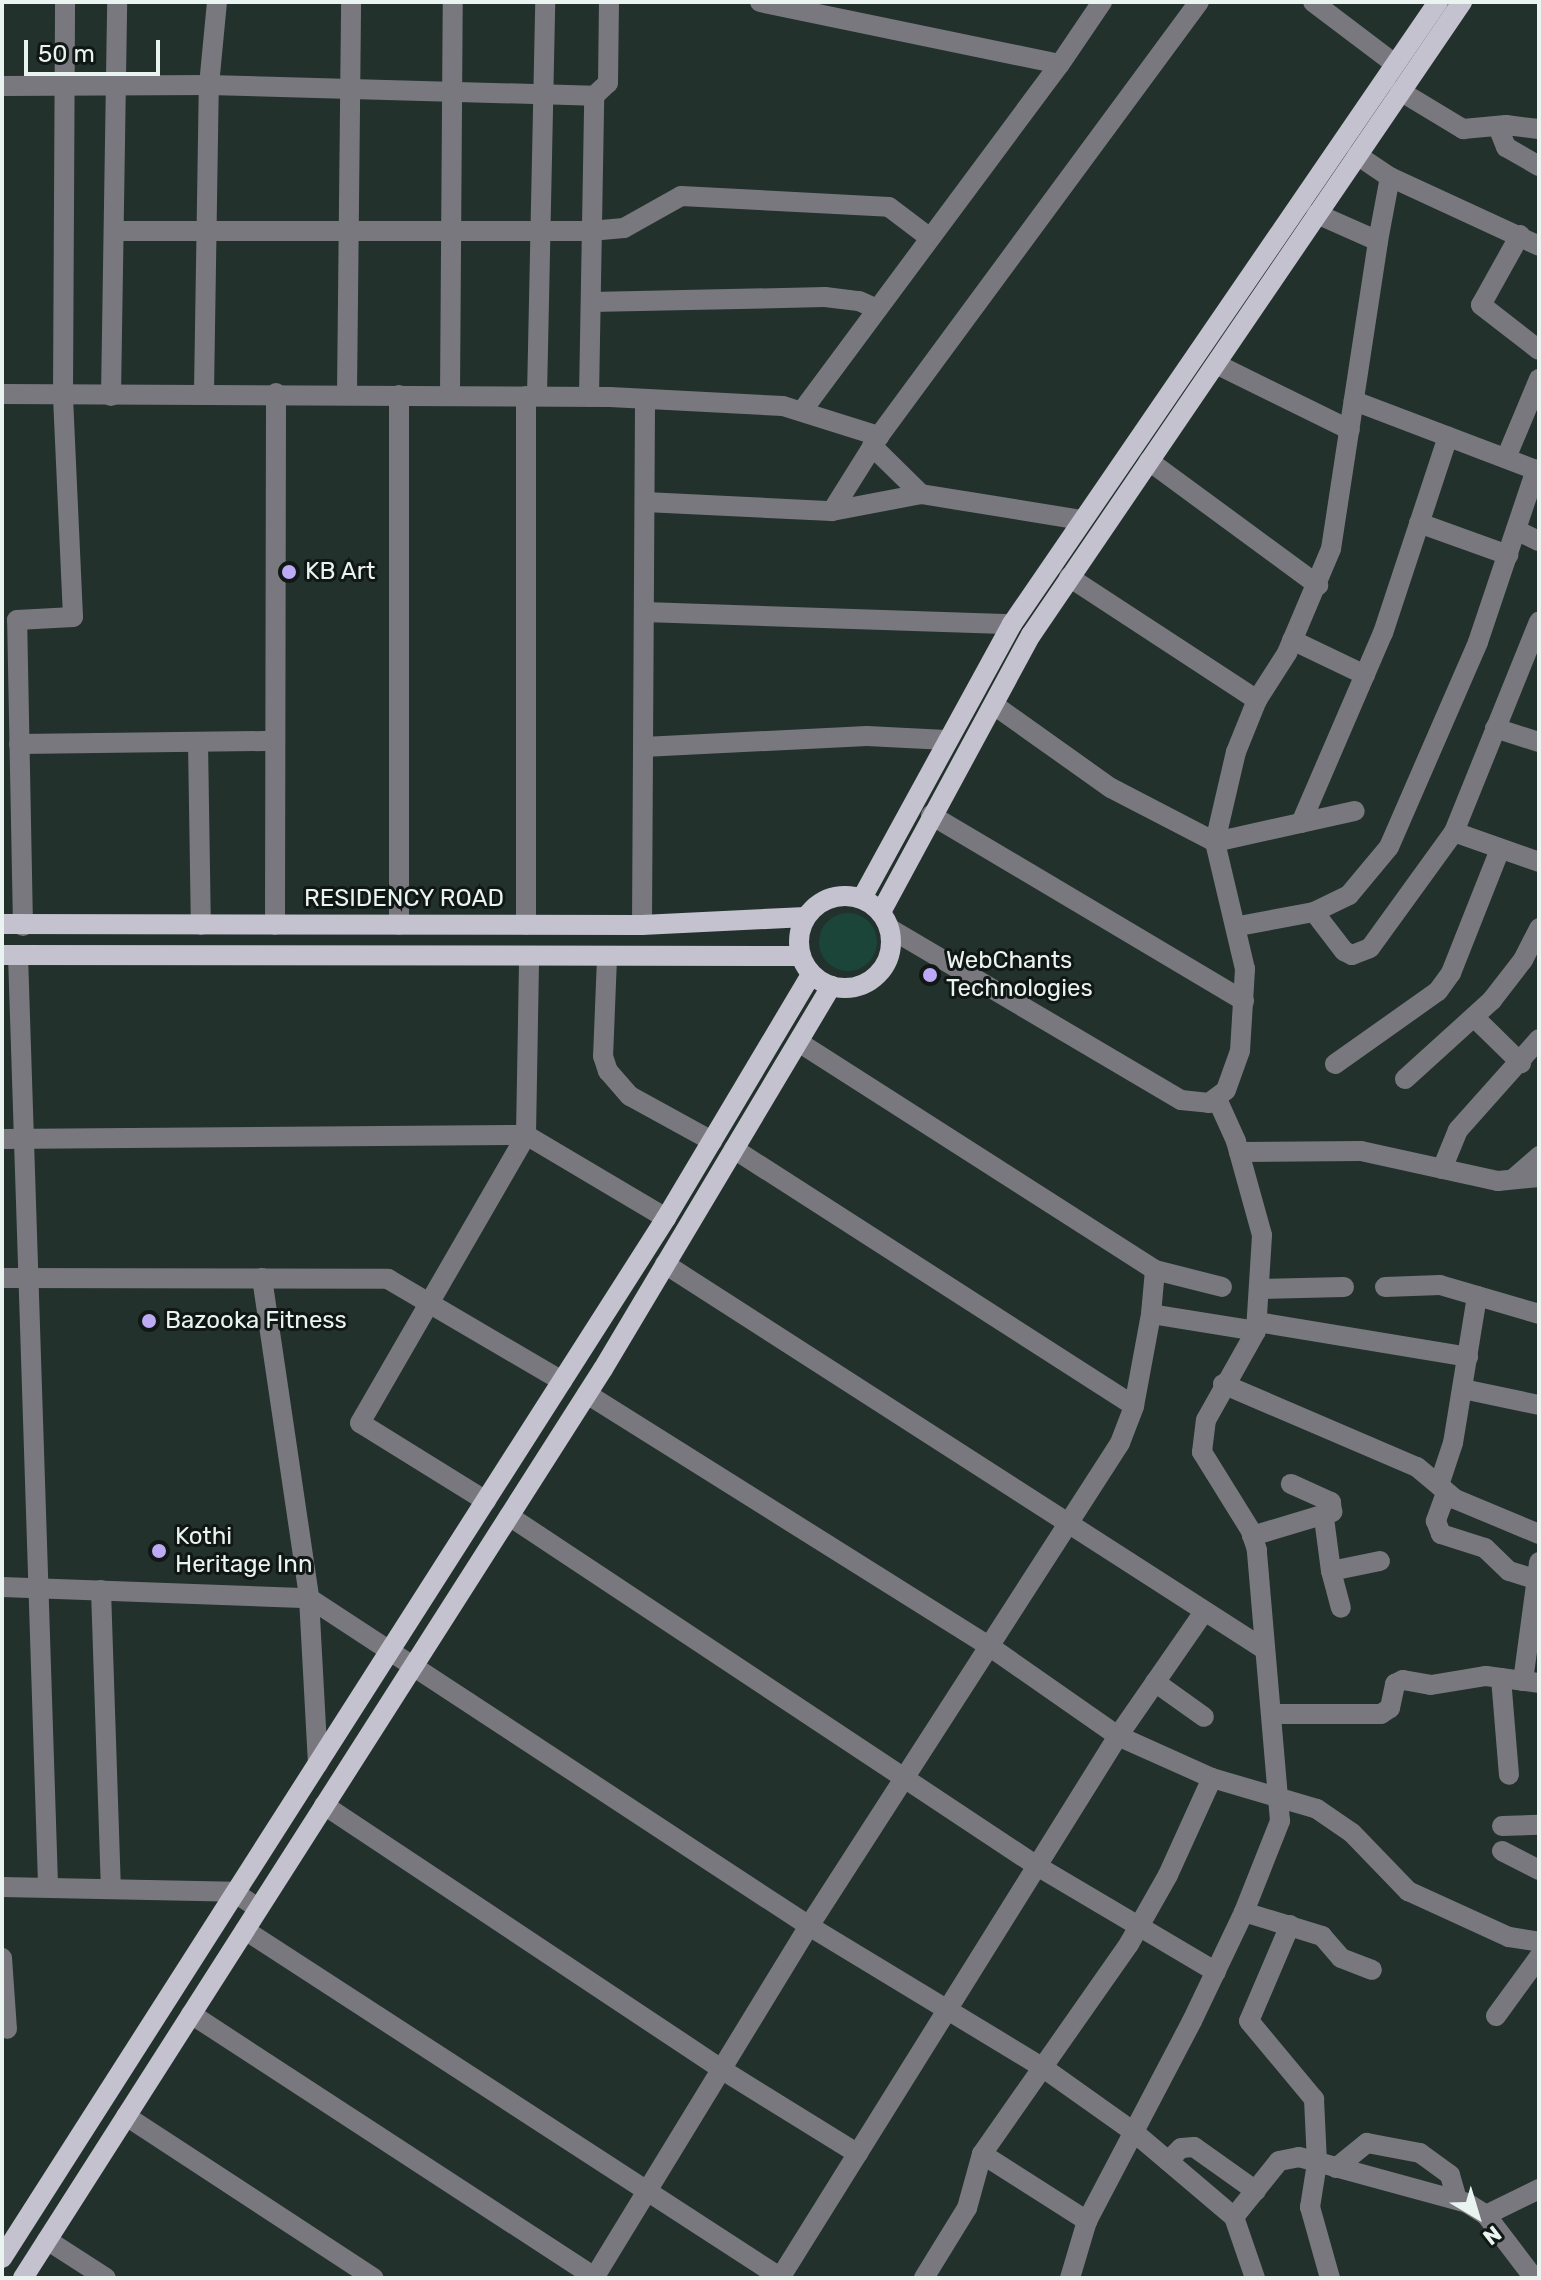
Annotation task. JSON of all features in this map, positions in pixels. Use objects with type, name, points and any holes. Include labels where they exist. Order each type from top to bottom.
[{"type":"main road","points":[[862,898],[1012,624],[1438,2]]},
{"type":"main road","points":[[885,920],[931,815],[1069,577],[1462,2]]},
{"type":"main road","points":[[831,897],[862,898],[885,920],[891,949],[876,976],[863,984],[831,986],[811,975],[801,956],[801,929],[806,917],[831,897]]},
{"type":"main road","name":"RESIDENCY ROAD","points":[[12,925],[642,925],[806,917]]},
{"type":"main road","points":[[10,955],[801,956]]},
{"type":"main road","points":[[2,2258],[666,1218],[811,975]]},
{"type":"main road","points":[[23,2278],[587,1394],[831,986]]},
{"type":"street","points":[[12,925],[19,744],[10,620],[73,617],[63,394],[65,2]]},
{"type":"street","points":[[111,396],[117,2]]},
{"type":"street","points":[[204,392],[209,85],[217,2]]},
{"type":"street","points":[[347,394],[351,2]]},
{"type":"street","points":[[450,395],[453,2]]},
{"type":"street","points":[[526,925],[532,396],[545,2]]},
{"type":"street","points":[[589,397],[594,96],[608,83],[609,2]]},
{"type":"street","points":[[760,2],[1060,64]]},
{"type":"street","points":[[802,411],[1060,64],[1102,2]]},
{"type":"street","points":[[832,511],[875,441],[1199,2]]},
{"type":"street","points":[[1313,2],[1395,64]]},
{"type":"street","points":[[2,86],[114,88],[209,85],[349,92],[544,92],[594,96]]},
{"type":"street","points":[[1400,91],[1463,129],[1539,129]]},
{"type":"street","points":[[1498,127],[1506,147],[1539,166]]},
{"type":"street","points":[[1357,155],[1390,177],[1539,246]]},
{"type":"street","points":[[1070,2278],[1087,2221],[1216,1972],[1280,1821],[1280,1795],[1252,1536],[1202,1452],[1206,1420],[1257,1326],[1262,1235],[1239,1152],[1217,1099],[1240,1051],[1244,1001],[1239,926],[1215,842],[1227,776],[1257,700],[1292,640],[1331,549],[1390,177]]},
{"type":"street","points":[[114,231],[590,231],[624,228],[681,196],[889,207],[930,238]]},
{"type":"street","points":[[1317,214],[1378,241]]},
{"type":"street","points":[[1520,235],[1481,305],[1539,350]]},
{"type":"street","points":[[591,302],[825,297],[859,301],[877,309]]},
{"type":"street","points":[[1216,364],[1350,430]]},
{"type":"street","points":[[1506,458],[1539,379]]},
{"type":"street","points":[[2,394],[111,396],[204,392],[589,397],[802,411],[875,441],[921,494]]},
{"type":"street","points":[[275,925],[276,393]]},
{"type":"street","points":[[399,395],[399,925]]},
{"type":"street","points":[[642,925],[645,399]]},
{"type":"street","points":[[1239,926],[1314,912],[1349,895],[1389,847],[1478,642],[1536,470],[1354,401]]},
{"type":"street","points":[[1301,823],[1365,675],[1448,436]]},
{"type":"street","points":[[1149,461],[1318,585]]},
{"type":"street","points":[[645,502],[832,511],[921,494],[1082,520]]},
{"type":"street","points":[[1419,523],[1508,555]]},
{"type":"street","points":[[1516,530],[1539,541]]},
{"type":"street","points":[[1069,577],[1257,700]]},
{"type":"street","points":[[644,612],[1012,624]]},
{"type":"street","points":[[1314,912],[1344,951],[1352,955],[1370,948],[1454,832],[1495,728],[1534,650],[1539,622]]},
{"type":"street","points":[[1292,640],[1365,675]]},
{"type":"street","points":[[994,705],[1111,788],[1215,842],[1355,811]]},
{"type":"street","points":[[1495,728],[1539,742]]},
{"type":"street","points":[[643,747],[867,736],[946,740]]},
{"type":"street","points":[[19,744],[275,741]]},
{"type":"street","points":[[198,742],[201,925]]},
{"type":"street","points":[[931,815],[1244,1001]]},
{"type":"street","points":[[1454,832],[1539,862]]},
{"type":"street","points":[[1335,1064],[1438,991],[1451,973],[1500,849]]},
{"type":"street","points":[[885,920],[1181,1100],[1195,1104],[1217,1099]]},
{"type":"street","points":[[1405,1079],[1474,1017],[1533,955],[1539,928]]},
{"type":"street","points":[[10,955],[30,1278],[48,1885]]},
{"type":"street","points":[[486,1501],[360,1423],[432,1304],[526,1135],[529,958]]},
{"type":"street","points":[[607,958],[603,1056],[608,1071],[630,1096],[712,1141]]},
{"type":"street","points":[[1474,1017],[1521,1063]]},
{"type":"street","points":[[1442,1169],[1458,1130],[1521,1063],[1539,1039]]},
{"type":"street","points":[[799,1042],[1155,1270],[1222,1287]]},
{"type":"street","points":[[2,1139],[526,1135],[666,1218]]},
{"type":"street","points":[[734,1149],[1134,1406]]},
{"type":"street","points":[[1239,1152],[1361,1151],[1442,1169],[1513,1179],[1539,1177]]},
{"type":"street","points":[[1513,1179],[1539,1156]]},
{"type":"street","points":[[665,1264],[1066,1525],[1264,1649]]},
{"type":"street","points":[[191,2014],[594,2277],[644,2190],[809,1926],[1120,1443],[1134,1406],[1151,1314],[1155,1270]]},
{"type":"street","points":[[2,1278],[388,1279],[562,1381]]},
{"type":"street","points":[[262,1278],[309,1598],[318,1764]]},
{"type":"street","points":[[1385,1287],[1440,1285],[1539,1314]]},
{"type":"street","points":[[1259,1289],[1344,1287]]},
{"type":"street","points":[[1271,1714],[1381,1714],[1390,1708],[1395,1684],[1403,1680],[1431,1685],[1501,1678],[1531,1682],[1538,1574],[1509,1571],[1485,1548],[1441,1534],[1436,1521],[1463,1389],[1477,1296]]},
{"type":"street","points":[[1151,1314],[1468,1357]]},
{"type":"street","points":[[1223,1384],[1369,1444],[1417,1467],[1442,1489],[1539,1534]]},
{"type":"street","points":[[1463,1389],[1539,1405]]},
{"type":"street","points":[[587,1394],[989,1646],[1118,1736],[1212,1778],[1280,1795],[1335,1819],[1408,1891],[1509,1937],[1539,1942]]},
{"type":"street","points":[[1252,1536],[1324,1518],[1332,1512],[1331,1502],[1291,1484]]},
{"type":"street","points":[[509,1516],[1037,1866],[1216,1972]]},
{"type":"street","points":[[1324,1518],[1331,1571],[1341,1608]]},
{"type":"street","points":[[1331,1571],[1380,1561]]},
{"type":"street","points":[[2,1587],[309,1598],[415,1663],[809,1926],[1045,2069],[1135,2133],[1234,2217],[1255,2278]]},
{"type":"street","points":[[101,1590],[111,1886]]},
{"type":"street","points":[[245,1930],[780,2278],[1118,1736],[1204,1612]]},
{"type":"street","points":[[1501,1678],[1509,1775]]},
{"type":"street","points":[[1155,1682],[1204,1717]]},
{"type":"street","points":[[924,2278],[967,2208],[982,2154],[1045,2069],[1138,1928],[1212,1778]]},
{"type":"street","points":[[324,1805],[721,2069],[858,2154]]},
{"type":"street","points":[[1502,1826],[1539,1825]]},
{"type":"street","points":[[1502,1851],[1539,1870]]},
{"type":"street","points":[[2,1887],[111,1886],[234,1892],[258,1908]]},
{"type":"street","points":[[1244,1912],[1322,1936],[1341,1958],[1372,1970]]},
{"type":"street","points":[[1290,1925],[1249,2021],[1314,2099],[1327,2165],[1310,2207],[1330,2278]]},
{"type":"street","points":[[1496,2016],[1539,1957]]},
{"type":"street","points":[[2,1958],[7,2029]]},
{"type":"street","points":[[126,2116],[374,2278]]},
{"type":"street","points":[[1327,2165],[1367,2143],[1420,2153],[1450,2175],[1457,2199]]},
{"type":"street","points":[[1168,2161],[1181,2148],[1194,2147],[1256,2191]]},
{"type":"street","points":[[982,2154],[1087,2221]]},
{"type":"street","points":[[1234,2217],[1279,2161],[1299,2157],[1457,2199],[1486,2215],[1534,2278]]},
{"type":"street","points":[[1486,2215],[1539,2189]]},
{"type":"street","points":[[47,2240],[106,2278]]},
{"type":"green space","points":[[848,913],[869,921],[877,942],[869,963],[848,971],[827,963],[819,942],[827,921]]},
{"type":"place","name":"KB Art","points":[[289,572]]},
{"type":"place","name":"WebChants Technologies","points":[[930,975]]},
{"type":"place","name":"Bazooka Fitness","points":[[149,1321]]},
{"type":"place","name":"Kothi Heritage Inn","points":[[159,1551]]}]
